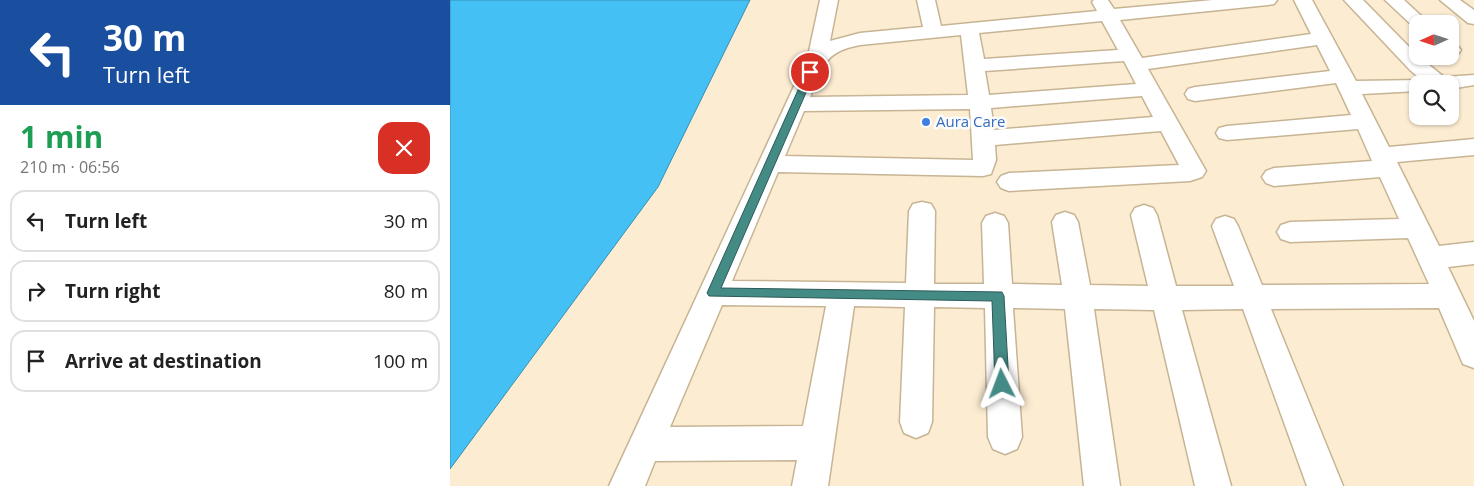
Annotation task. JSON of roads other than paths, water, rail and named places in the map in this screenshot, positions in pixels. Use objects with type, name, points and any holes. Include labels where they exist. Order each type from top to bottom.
[{"type":"street","points":[[627,486],[818,56],[829,0]]},
{"type":"street","points":[[926,0],[933,32]]},
{"type":"street","points":[[818,56],[828,48],[840,43],[969,29],[1104,8],[1268,0]]},
{"type":"street","points":[[1303,0],[1346,82],[1431,258],[1474,354]]},
{"type":"street","points":[[1353,0],[1417,66],[1429,75]]},
{"type":"street","points":[[1394,0],[1411,15]]},
{"type":"street","points":[[1449,0],[1474,19]]},
{"type":"street","points":[[1009,182],[1193,173],[1194,168],[1104,8]]},
{"type":"street","points":[[770,164],[983,168],[986,164],[984,138],[969,29]]},
{"type":"street","points":[[975,66],[1133,60],[1323,38]]},
{"type":"street","points":[[1459,82],[1470,80]]},
{"type":"street","points":[[1195,94],[1346,82],[1409,85]]},
{"type":"street","points":[[796,104],[979,102],[1150,89]]},
{"type":"street","points":[[1227,133],[1364,121]]},
{"type":"street","points":[[984,138],[1169,124]]},
{"type":"street","points":[[1274,177],[1474,147]]},
{"type":"street","points":[[916,422],[922,212]]},
{"type":"street","points":[[1144,215],[1213,486]]},
{"type":"street","points":[[1065,222],[1078,297],[1102,486]]},
{"type":"street","points":[[995,223],[1004,437]]},
{"type":"street","points":[[1225,226],[1325,486]]},
{"type":"street","points":[[1290,232],[1416,228]]},
{"type":"street","points":[[1431,258],[1474,253]]},
{"type":"street","points":[[713,293],[1166,298],[1448,296]]},
{"type":"street","points":[[810,486],[842,294]]},
{"type":"street","points":[[646,444],[817,443]]},
{"type":"water","points":[[450,0],[750,0],[658,187],[450,469]]},
{"type":"place","name":"Aura Care","points":[[926,122]]}]
